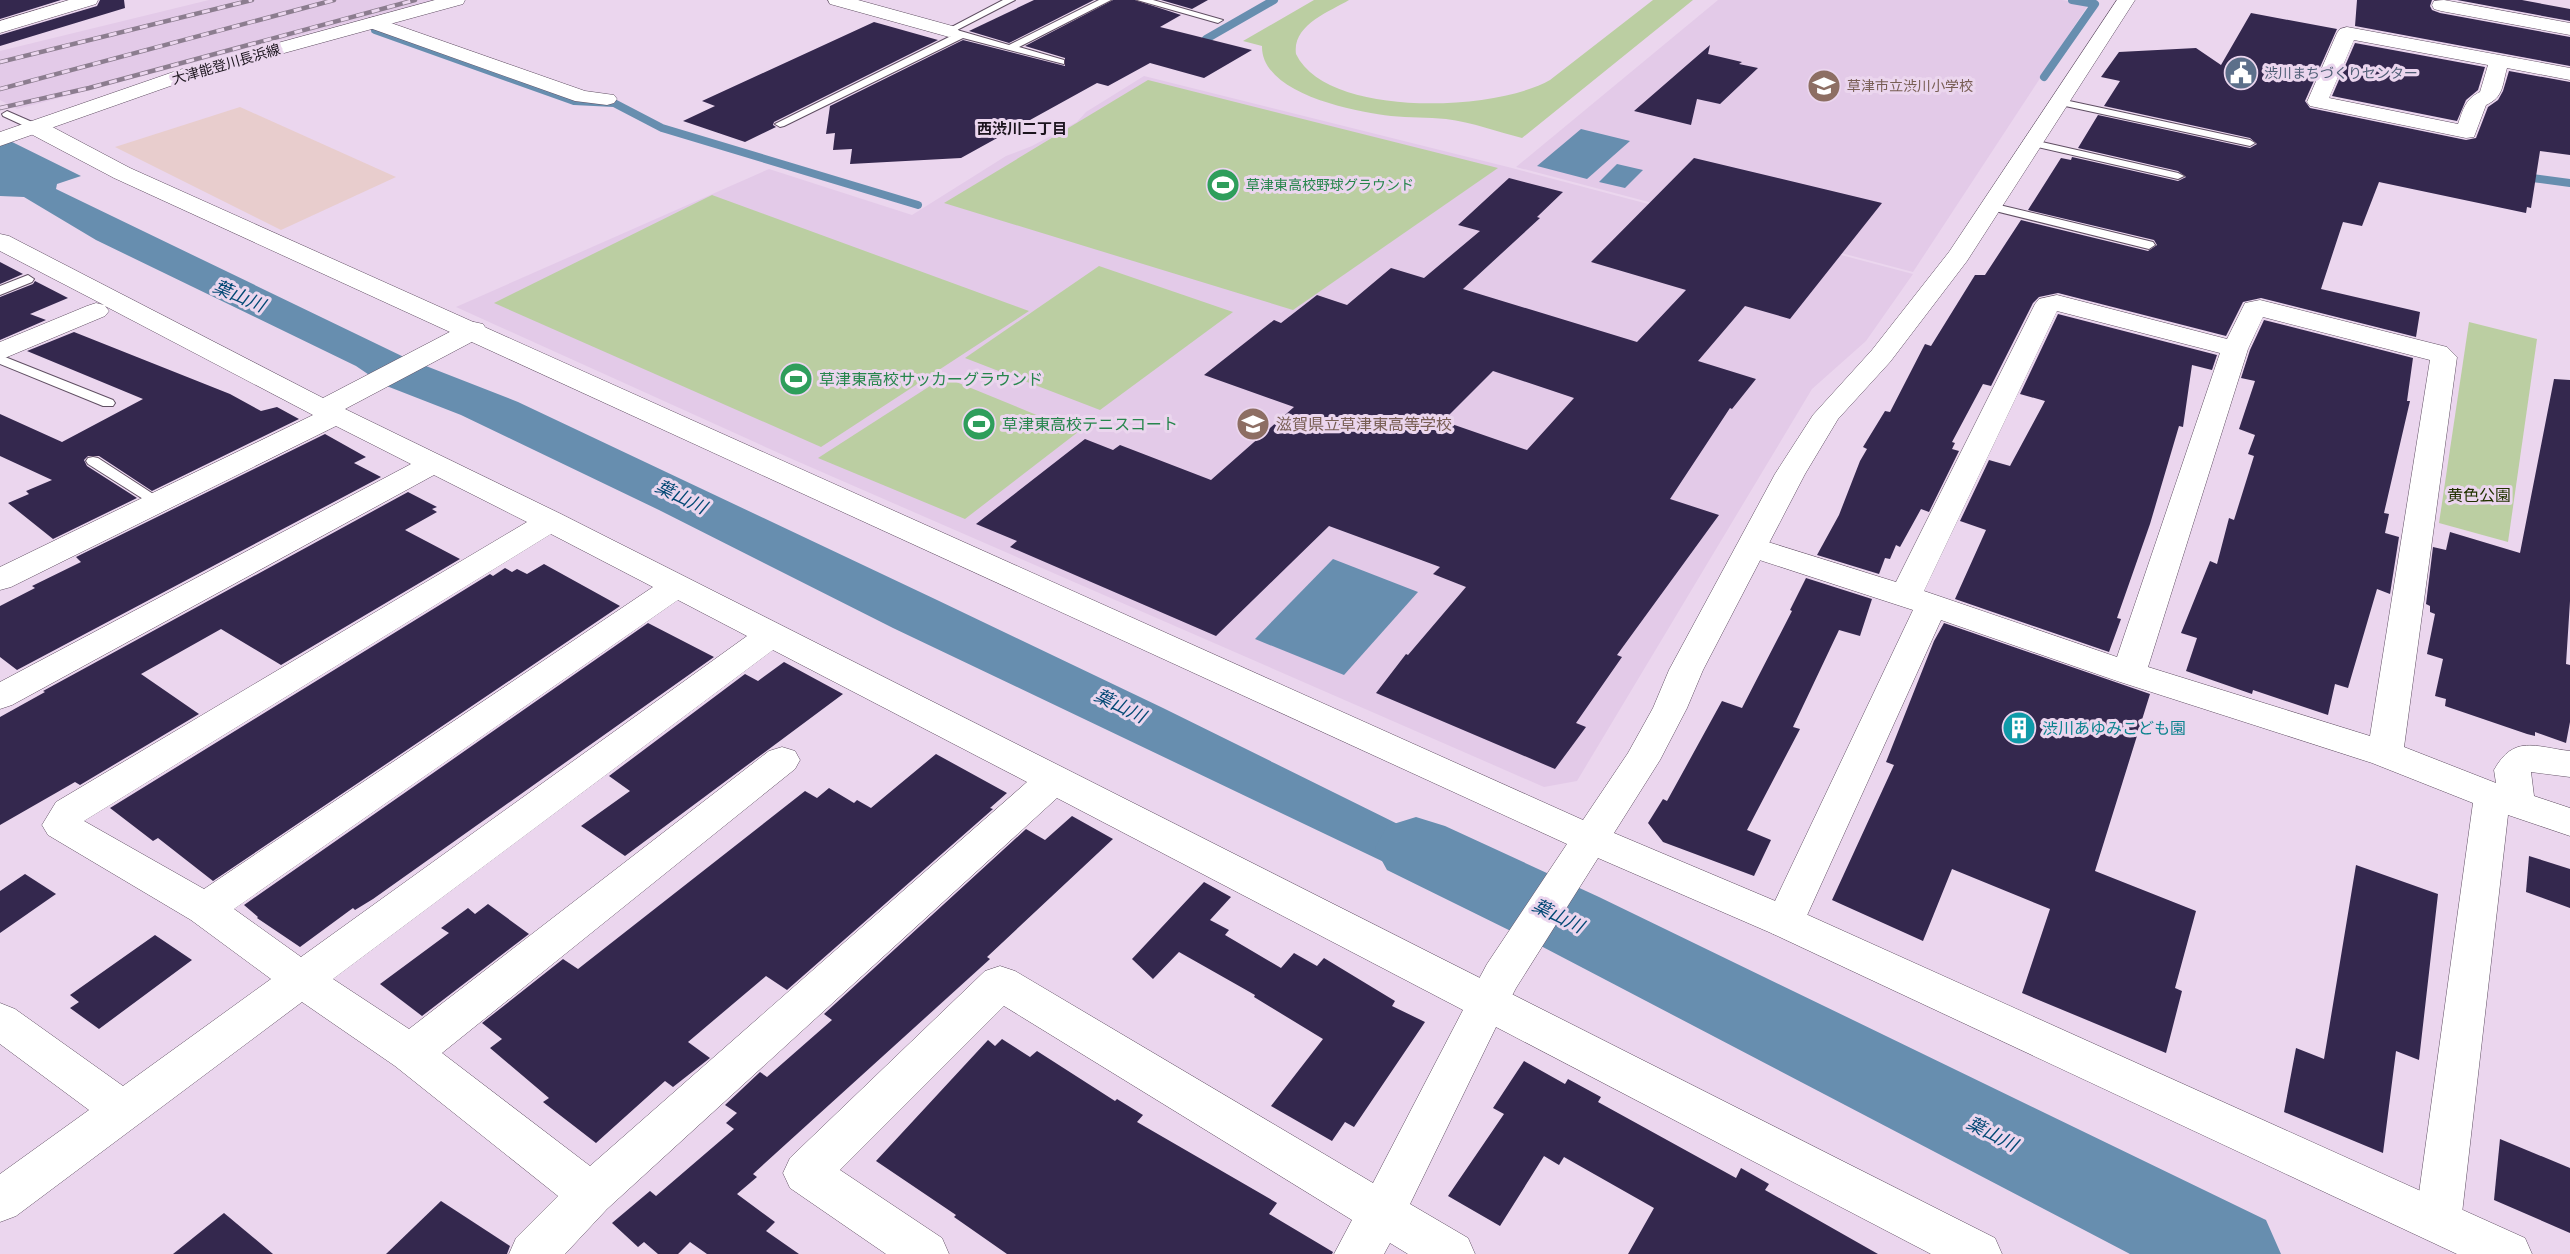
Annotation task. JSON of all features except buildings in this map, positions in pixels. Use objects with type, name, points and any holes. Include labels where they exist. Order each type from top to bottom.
[{"type":"street","points":[[0,27],[89,0]]},
{"type":"street","name":"大津能登川長浜線","points":[[15,129],[186,74],[456,0]]},
{"type":"street","points":[[1358,1254],[1382,1213],[1494,990],[1642,760],[1670,708],[1686,670],[1790,474],[1827,416],[1881,356],[1958,256],[2126,0]]},
{"type":"street","points":[[851,1],[955,33]]},
{"type":"street","points":[[2441,5],[2570,29]]},
{"type":"street","points":[[374,23],[582,97],[607,99]]},
{"type":"street","points":[[2499,61],[2488,96],[2477,101],[2466,132],[2317,102],[2347,33],[2570,74]]},
{"type":"street","points":[[15,129],[122,173],[474,330],[1584,847],[1785,922],[2508,1254]]},
{"type":"street","points":[[0,241],[330,412],[550,520],[675,587],[1054,779],[1494,990],[1978,1254]]},
{"type":"street","points":[[1785,922],[1918,601],[2048,304],[2057,303],[2235,349]]},
{"type":"street","points":[[2129,673],[2235,349],[2254,308],[2438,353],[2444,357],[2385,754]]},
{"type":"street","points":[[0,352],[96,311]]},
{"type":"street","points":[[0,580],[330,412],[474,330]]},
{"type":"street","points":[[0,697],[434,463]]},
{"type":"street","points":[[550,520],[69,812],[61,825],[206,909],[302,980],[410,1053],[591,1194]]},
{"type":"street","points":[[1752,547],[2129,673],[2385,754],[2570,822]]},
{"type":"street","points":[[206,909],[675,587]]},
{"type":"street","points":[[0,1201],[771,635]]},
{"type":"street","points":[[2438,1221],[2505,800],[2512,770],[2522,758],[2570,764]]},
{"type":"street","points":[[410,1053],[782,760]]},
{"type":"street","points":[[533,1254],[591,1194],[1054,779]]},
{"type":"street","points":[[925,1254],[806,1173],[1000,983],[1451,1254]]},
{"type":"street","points":[[0,1021],[122,1110]]},
{"type":"lane","points":[[780,124],[955,33],[1010,0]]},
{"type":"lane","points":[[1010,48],[1106,0]]},
{"type":"lane","points":[[1142,0],[1218,20]]},
{"type":"lane","points":[[955,33],[1060,62]]},
{"type":"lane","points":[[2060,102],[2250,143]]},
{"type":"lane","points":[[2033,143],[2178,175]]},
{"type":"lane","points":[[1991,207],[2149,245]]},
{"type":"lane","points":[[0,291],[28,279]]},
{"type":"lane","points":[[0,359],[108,403]]},
{"type":"lane","points":[[93,461],[156,501]]},
{"type":"shaded area","points":[[209,0],[434,0],[17,109],[0,100],[0,51]]},
{"type":"shaded area","name":"草津市立渋川小学校","points":[[1718,0],[2062,0],[2088,5],[1913,272],[1516,167]]},
{"type":"shaded area","name":"滋賀県立草津東高等学校","points":[[1144,76],[1512,168],[1913,274],[1866,341],[1812,389],[1577,781],[1544,787],[792,459],[456,307],[769,169],[912,215],[1006,156],[1032,146],[1077,122],[1086,112]]},
{"type":"shaded area","points":[[240,107],[396,177],[281,230],[115,147]]},
{"type":"green space","points":[[1314,0],[1349,0],[1322,15],[1306,27],[1300,35],[1296,44],[1296,54],[1314,75],[1341,90],[1376,99],[1415,103],[1455,103],[1492,98],[1525,90],[1550,80],[1653,0],[1693,0],[1522,138],[1456,120],[1391,116],[1356,110],[1313,98],[1293,88],[1277,77],[1266,63],[1262,46],[1243,41]]},
{"type":"green space","name":"草津東高校野球グラウンド","points":[[1148,80],[1498,168],[1293,310],[944,203]]},
{"type":"green space","name":"草津東高校サッカーグラウンド","points":[[712,195],[1029,311],[821,447],[494,303]]},
{"type":"green space","points":[[1099,266],[1233,312],[1100,410],[965,358]]},
{"type":"green space","name":"黄色公園","points":[[2469,322],[2537,339],[2508,542],[2439,523]]},
{"type":"green space","points":[[944,377],[1078,432],[965,519],[818,458]]},
{"type":"water","points":[[1581,129],[1630,141],[1587,179],[1537,166]]},
{"type":"water","points":[[0,136],[81,176],[57,184],[56,189],[408,359],[518,402],[937,600],[1163,708],[1509,879],[1491,913],[893,628],[659,510],[461,415],[384,385],[356,366],[96,240],[24,197],[0,196]]},
{"type":"water","points":[[1617,164],[1643,170],[1625,188],[1599,182]]},
{"type":"water","points":[[1333,559],[1418,592],[1344,675],[1255,639]]},
{"type":"waterway","points":[[1206,39],[1274,0]]},
{"type":"waterway","points":[[2044,77],[2095,4],[2072,0]]},
{"type":"waterway","points":[[375,30],[574,101],[614,103],[662,128],[918,205]]},
{"type":"waterway","points":[[2532,178],[2570,183]]},
{"type":"waterway","name":"葉山川","points":[[1416,848],[1569,921],[2230,1254]]},
{"type":"railway","points":[[0,62],[252,0]]},
{"type":"railway","points":[[0,89],[334,0]]},
{"type":"railway","points":[[0,108],[89,88],[415,0]]},
{"type":"place","name":"渋川まちづくりセンター","points":[[2241,73]]},
{"type":"place","name":"草津市立渋川小学校","points":[[1824,86]]},
{"type":"place","name":"草津東高校野球グラウンド","points":[[1223,185]]},
{"type":"place","name":"草津東高校サッカーグラウンド","points":[[796,379]]},
{"type":"place","name":"草津東高校テニスコート","points":[[979,424]]},
{"type":"place","name":"滋賀県立草津東高等学校","points":[[1253,424]]},
{"type":"place","name":"渋川あゆみこども園","points":[[2019,728]]},
{"type":"district","name":"西渋川二丁目","points":[[1022,129]]}]
